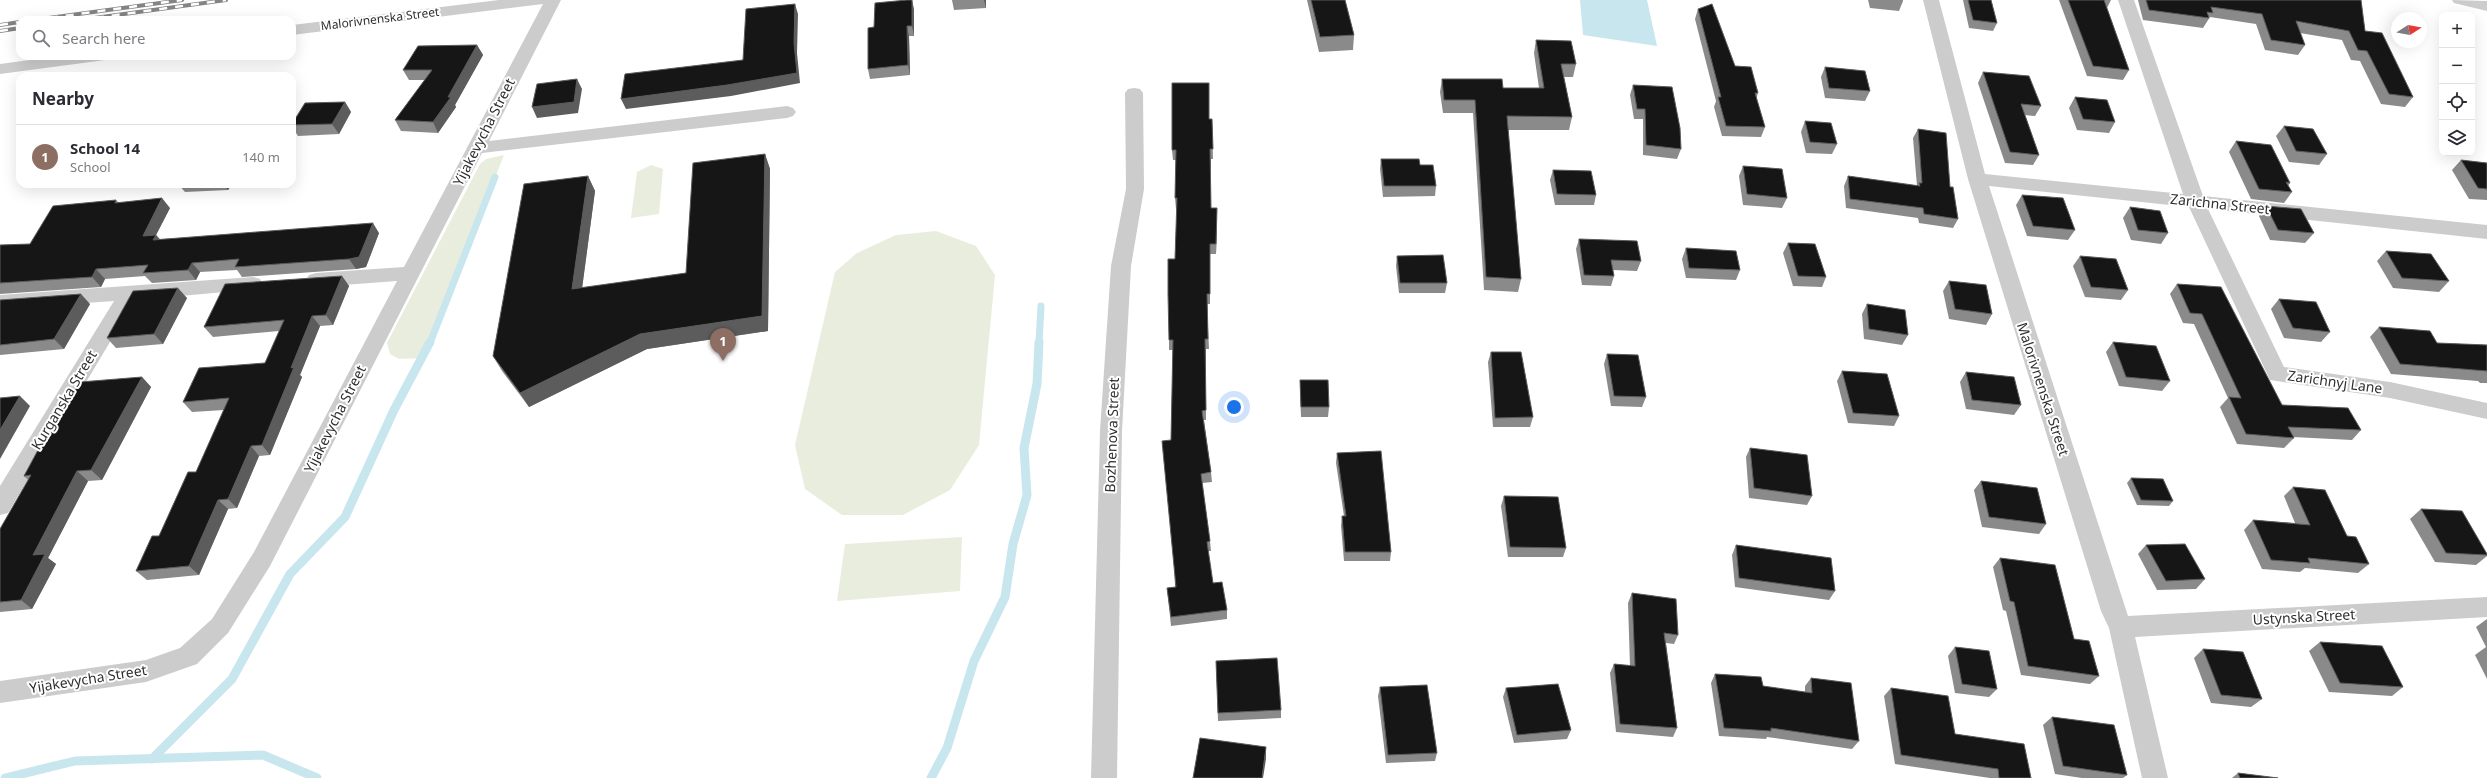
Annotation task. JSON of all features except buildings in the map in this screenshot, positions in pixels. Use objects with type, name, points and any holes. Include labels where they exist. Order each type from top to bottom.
[{"type":"street","name":"Malorivnenska Street","points":[[296,30],[539,0]]},
{"type":"street","name":"Yijakevycha Street","points":[[0,692],[146,672],[188,656],[220,626],[262,559],[553,0]]},
{"type":"street","name":"Malorivnenska Street","points":[[1931,0],[1977,179],[2113,611],[2120,627],[2155,778]]},
{"type":"street","points":[[2126,0],[2195,201]]},
{"type":"street","points":[[2460,0],[2487,6]]},
{"type":"street","points":[[0,69],[68,60]]},
{"type":"street","name":"Bozhenova Street","points":[[1104,778],[1111,431],[1121,266],[1135,189],[1134,93]]},
{"type":"street","points":[[476,148],[787,112]]},
{"type":"street","name":"Zarichna Street","points":[[1977,179],[2487,232]]},
{"type":"street","name":"Zarichnyj Lane","points":[[2195,201],[2277,374],[2390,390],[2487,411]]},
{"type":"street","points":[[301,281],[411,273]]},
{"type":"street","points":[[0,302],[269,283]]},
{"type":"street","name":"Kurganska Street","points":[[0,506],[128,294]]},
{"type":"street","name":"Ustynska Street","points":[[2120,627],[2487,607]]},
{"type":"green space","points":[[504,155],[424,358],[399,359],[390,354],[387,343],[480,164],[486,159]]},
{"type":"green space","points":[[651,165],[663,169],[659,214],[631,218],[637,172]]},
{"type":"green space","points":[[936,231],[976,246],[995,275],[979,445],[950,490],[903,515],[842,515],[805,489],[795,445],[835,272],[857,253],[896,235]]},
{"type":"green space","points":[[962,537],[960,591],[837,601],[845,544]]},
{"type":"water","points":[[1580,0],[1647,0],[1657,46],[1583,35]]},
{"type":"waterway","points":[[430,343],[495,177]]},
{"type":"waterway","points":[[1039,343],[1041,306]]},
{"type":"waterway","points":[[152,759],[232,679],[290,574],[345,517],[394,410],[430,342]]},
{"type":"waterway","points":[[931,778],[947,748],[974,661],[1005,597],[1013,544],[1027,495],[1024,448],[1037,384],[1039,342]]},
{"type":"waterway","points":[[152,759],[263,755],[317,778]]},
{"type":"waterway","points":[[5,778],[75,761],[152,759]]},
{"type":"railway","points":[[64,16],[182,0]]},
{"type":"railway","points":[[109,16],[226,0]]},
{"type":"railway","points":[[0,25],[16,23]]},
{"type":"railway","points":[[0,31],[16,29]]},
{"type":"place","name":"School 14","points":[[723,361]]}]
